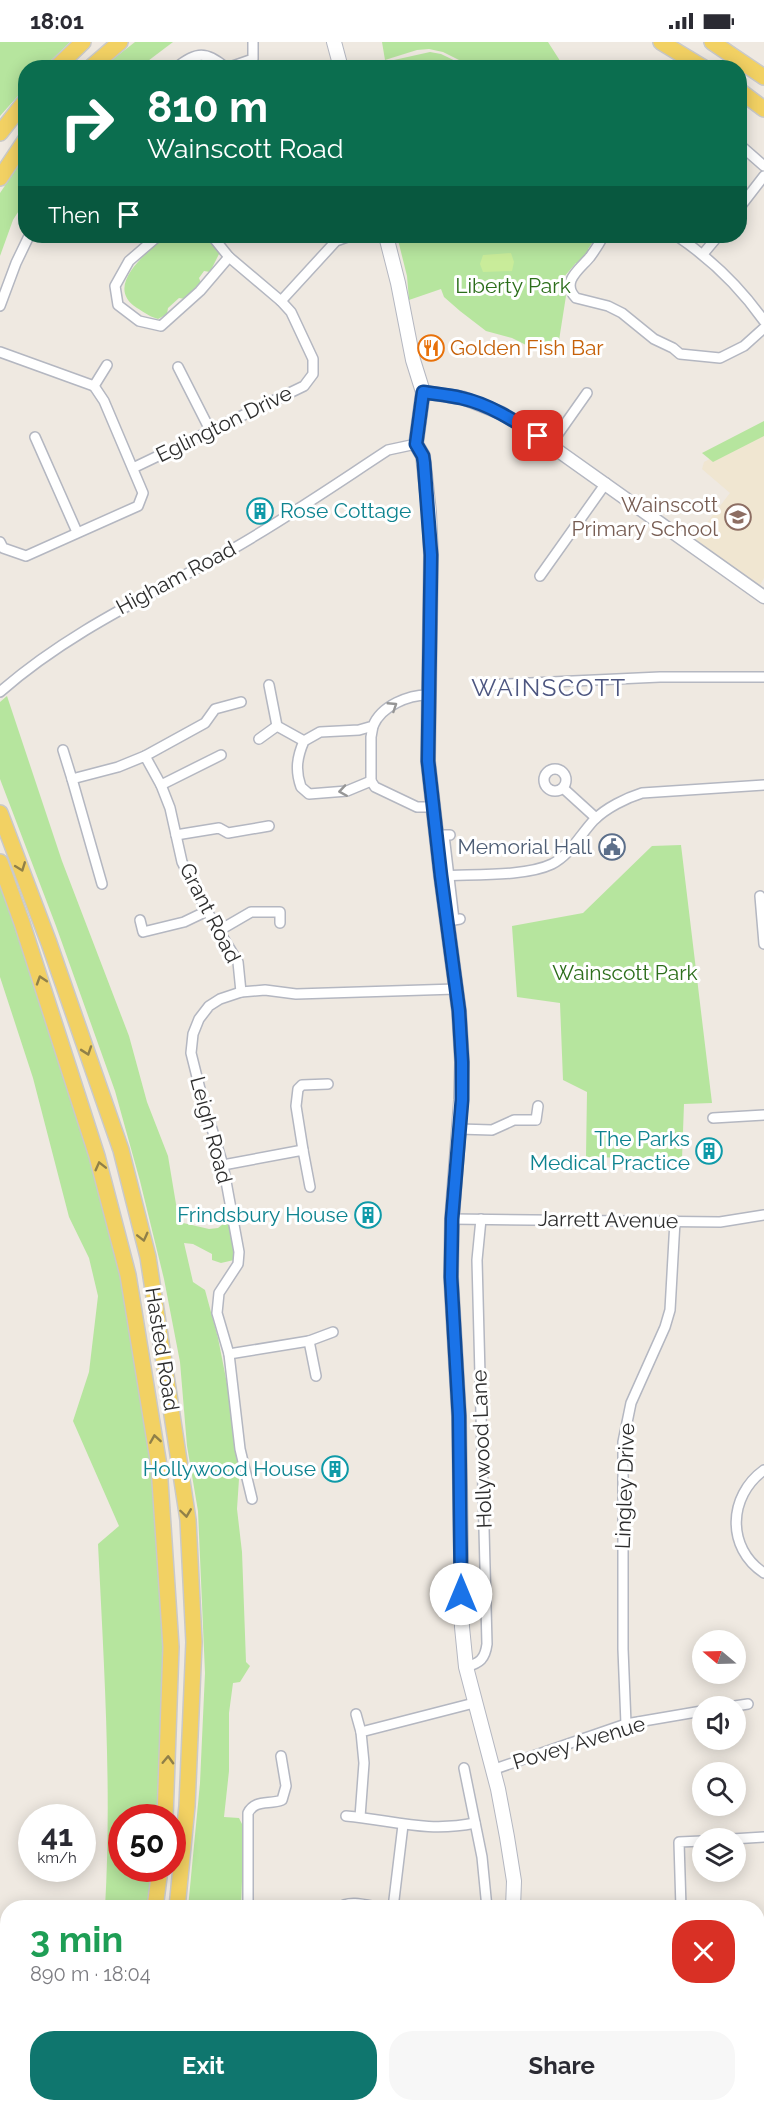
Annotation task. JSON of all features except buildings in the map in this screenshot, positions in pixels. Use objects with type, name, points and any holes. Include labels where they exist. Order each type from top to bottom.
[{"type":"main road","points":[[65,60],[83,42]]},
{"type":"main road","points":[[99,60],[120,42]]},
{"type":"main road","points":[[334,42],[339,60]]},
{"type":"main road","points":[[661,42],[691,60]]},
{"type":"main road","points":[[712,42],[739,60]]},
{"type":"main road","points":[[747,66],[764,77]]},
{"type":"main road","points":[[747,96],[764,109]]},
{"type":"main road","points":[[0,133],[18,110]]},
{"type":"main road","points":[[0,178],[18,151]]},
{"type":"main road","points":[[388,243],[413,360],[423,392]]},
{"type":"main road","name":"Hollywood Lane","points":[[423,392],[416,444],[423,456],[431,544],[428,761],[445,876],[462,1062],[462,1100],[452,1219],[451,1277],[461,1469],[461,1612],[466,1667],[507,1836],[514,1881],[513,1900]]},
{"type":"main road","name":"Hasted Road","points":[[0,813],[50,943],[121,1150],[148,1257],[188,1520],[194,1642],[187,1806],[178,1900]]},
{"type":"main road","name":"Hasted Road","points":[[0,862],[97,1156],[128,1275],[159,1467],[171,1647],[165,1804]]},
{"type":"main road","points":[[156,1900],[158,1882]]},
{"type":"street","points":[[250,60],[253,59],[253,42]]},
{"type":"street","points":[[187,60],[192,56],[205,54],[217,60]]},
{"type":"street","points":[[747,151],[764,166]]},
{"type":"street","points":[[747,198],[764,176]]},
{"type":"street","points":[[0,306],[16,263],[26,243]]},
{"type":"street","points":[[150,243],[129,261],[115,286],[118,305],[132,321],[161,326],[200,291],[229,257]]},
{"type":"street","name":"Eglington Drive","points":[[133,468],[304,386],[313,374],[314,359],[291,312],[229,257],[218,243]]},
{"type":"street","points":[[281,301],[334,243]]},
{"type":"street","points":[[599,243],[572,278],[570,289],[576,298],[608,306],[622,313],[654,339],[680,354],[720,358],[744,346],[764,328]]},
{"type":"street","points":[[687,243],[703,254],[749,300],[764,321]]},
{"type":"street","points":[[703,254],[712,243]]},
{"type":"street","points":[[0,352],[94,386],[104,401],[143,493],[138,506],[26,556],[3,548],[0,542]]},
{"type":"street","points":[[94,386],[107,365]]},
{"type":"street","points":[[178,367],[210,430]]},
{"type":"street","points":[[423,392],[463,398],[492,410],[551,444],[764,597]]},
{"type":"street","points":[[551,444],[586,393]]},
{"type":"street","points":[[35,437],[78,532]]},
{"type":"street","name":"Higham Road","points":[[2,690],[32,664],[103,618],[231,549],[388,450],[416,444]]},
{"type":"street","points":[[540,576],[606,483]]},
{"type":"street","points":[[486,685],[660,677],[764,678]]},
{"type":"street","points":[[269,685],[277,726],[304,741]]},
{"type":"street","points":[[430,696],[408,698],[392,705],[377,718],[371,737],[371,781],[375,787],[417,807],[433,807]]},
{"type":"street","points":[[72,779],[118,767],[145,756],[205,723],[215,710],[241,702]]},
{"type":"street","points":[[259,739],[277,726]]},
{"type":"street","points":[[371,781],[347,791],[309,794],[300,788],[297,777],[298,758],[304,741],[320,732],[359,730],[374,726]]},
{"type":"street","points":[[63,750],[102,884]]},
{"type":"street","points":[[161,784],[221,755]]},
{"type":"street","name":"Grant Road","points":[[145,756],[161,784],[170,808],[182,862],[207,911],[238,962],[241,992]]},
{"type":"street","points":[[445,876],[523,871],[552,864],[568,851],[596,818],[629,797],[642,793],[764,785]]},
{"type":"street","points":[[563,788],[596,818]]},
{"type":"street","name":"Grant Road","points":[[176,835],[219,828],[228,833],[269,826]]},
{"type":"street","points":[[450,835],[444,835],[445,876],[454,920],[460,920]]},
{"type":"street","points":[[760,896],[764,944]]},
{"type":"street","points":[[140,920],[144,937],[207,911]]},
{"type":"street","points":[[220,930],[251,912],[292,911]]},
{"type":"street","points":[[280,912],[280,923]]},
{"type":"street","name":"Leigh Road","points":[[252,1499],[240,1449],[229,1354],[216,1313],[219,1293],[238,1264],[239,1252],[223,1165],[191,1053],[199,1019],[209,1006],[220,999],[241,992],[265,990],[296,994],[456,989]]},
{"type":"street","points":[[310,1187],[296,1106],[298,1089],[302,1085],[328,1084]]},
{"type":"street","points":[[459,1129],[492,1130],[514,1120],[536,1120],[538,1106]]},
{"type":"street","points":[[713,1118],[764,1115]]},
{"type":"street","points":[[223,1165],[303,1150]]},
{"type":"street","name":"Jarrett Avenue","points":[[452,1219],[720,1222],[764,1215]]},
{"type":"street","name":"Hollywood Lane","points":[[466,1667],[479,1663],[486,1656],[487,1644],[477,1271],[481,1219]]},
{"type":"street","name":"Lingley Drive","points":[[626,1724],[623,1681],[623,1442],[631,1403],[665,1327],[670,1310],[675,1221]]},
{"type":"street","points":[[229,1354],[309,1341],[333,1332]]},
{"type":"street","points":[[309,1341],[316,1376]]},
{"type":"street","points":[[764,1470],[745,1488],[738,1504],[736,1520],[738,1537],[744,1552],[754,1566],[764,1573]]},
{"type":"street","points":[[361,1732],[474,1703]]},
{"type":"street","name":"Povey Avenue","points":[[492,1770],[626,1724],[692,1713]]},
{"type":"street","points":[[356,1714],[361,1732],[364,1763],[360,1817]]},
{"type":"street","points":[[248,1900],[248,1813],[251,1807],[258,1804],[276,1803],[282,1800],[286,1786],[281,1755]]},
{"type":"street","points":[[464,1768],[485,1875],[487,1900]]},
{"type":"street","points":[[346,1816],[437,1828],[475,1823]]},
{"type":"street","points":[[394,1900],[404,1825]]},
{"type":"street","points":[[746,1838],[764,1837]]},
{"type":"street","points":[[681,1900],[679,1842],[692,1841]]},
{"type":"shaded area","name":"Wainscott Primary School","points":[[764,430],[764,578],[759,587],[693,541],[730,493],[702,469],[704,462]]},
{"type":"green space","points":[[0,42],[70,42],[51,60],[18,60],[18,96],[0,116]]},
{"type":"green space","points":[[135,42],[173,42],[149,60],[112,60]]},
{"type":"green space","points":[[382,42],[548,42],[560,60],[459,60],[443,52],[429,49],[417,50],[385,60]]},
{"type":"green space","points":[[430,52],[453,60],[394,60]]},
{"type":"green space","points":[[18,166],[18,212],[0,256],[0,193]]},
{"type":"green space","points":[[158,243],[215,243],[221,250],[210,272],[204,271],[199,278],[201,283],[185,299],[179,298],[168,308],[167,314],[158,319],[137,308],[127,299],[124,290],[132,269]]},
{"type":"green space","name":"Liberty Park","points":[[399,243],[592,243],[588,249],[590,251],[563,278],[566,296],[557,353],[536,350],[512,338],[486,331],[444,297],[441,289],[409,300],[407,276]]},
{"type":"green space","points":[[511,253],[514,262],[512,271],[483,272],[480,264],[483,255]]},
{"type":"green space","points":[[764,421],[764,436],[713,462],[702,453]]},
{"type":"green space","points":[[7,696],[62,861],[129,1036],[147,1102],[168,1156],[179,1222],[209,1229],[218,1228],[227,1221],[234,1240],[234,1260],[221,1263],[212,1260],[212,1254],[193,1244],[184,1243],[193,1282],[205,1290],[218,1338],[231,1404],[239,1479],[237,1509],[242,1552],[246,1662],[250,1666],[240,1682],[233,1683],[229,1713],[229,1771],[224,1817],[239,1818],[244,1828],[241,1900],[189,1900],[200,1783],[205,1673],[198,1511],[187,1446],[180,1362],[164,1279],[115,1091],[0,779],[0,702]]},
{"type":"green space","name":"Wainscott Park","points":[[681,845],[712,1103],[684,1104],[682,1159],[586,1157],[587,1092],[563,1080],[560,1003],[517,997],[512,926],[583,913],[652,846]]},
{"type":"green space","points":[[0,875],[98,1173],[126,1289],[144,1397],[161,1550],[163,1744],[158,1804],[108,1804],[108,1817],[105,1681],[98,1544],[119,1526],[73,1421],[89,1372],[98,1296],[89,1258],[69,1217],[33,1078],[0,977]]},
{"type":"green space","points":[[108,1817],[108,1882],[151,1882],[149,1900],[105,1900]]},
{"type":"place","name":"Golden Fish Bar","points":[[431,348]]},
{"type":"place","name":"Rose Cottage","points":[[260,511]]},
{"type":"place","name":"Wainscott Primary School","points":[[738,517]]},
{"type":"place","name":"Memorial Hall","points":[[612,847]]},
{"type":"place","name":"The Parks Medical Practice","points":[[709,1151]]},
{"type":"place","name":"Frindsbury House","points":[[368,1215]]},
{"type":"place","name":"Hollywood House","points":[[335,1469]]},
{"type":"district","name":"WAINSCOTT","points":[[549,688]]},
{"type":"route","points":[[461,1594],[461,1469],[451,1277],[452,1219],[462,1100],[462,1062],[459,1011],[428,761],[431,555],[424,463],[416,444],[423,392],[463,398],[501,413],[538,436]]}]
